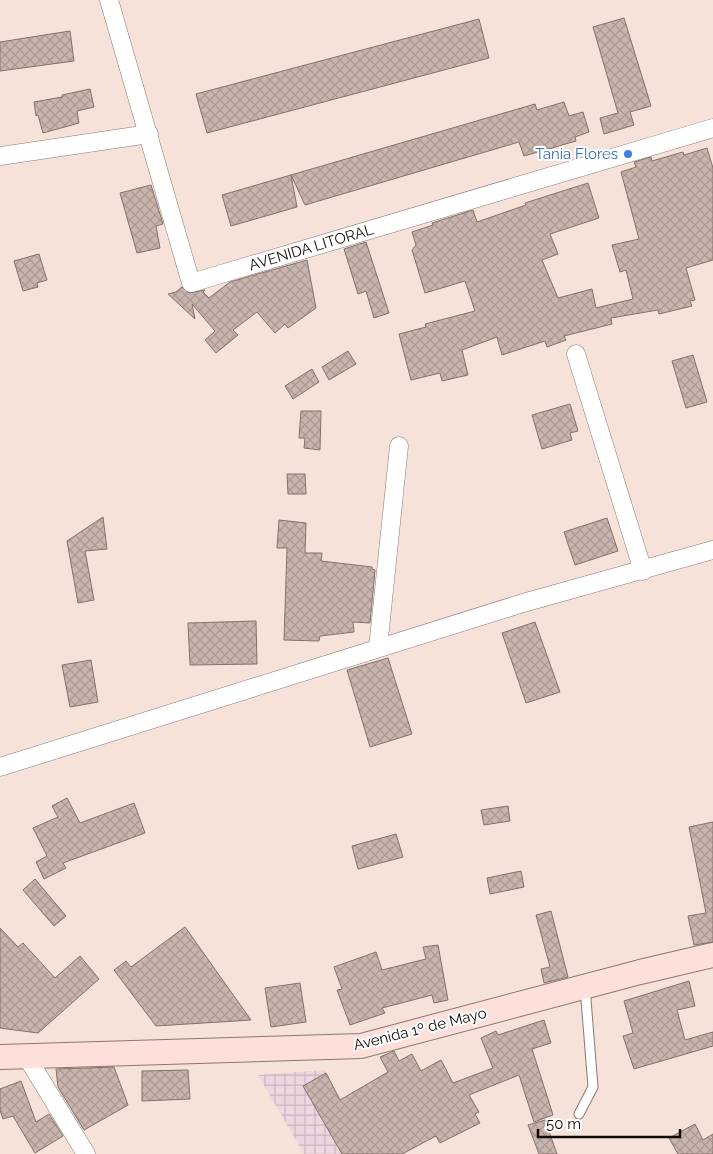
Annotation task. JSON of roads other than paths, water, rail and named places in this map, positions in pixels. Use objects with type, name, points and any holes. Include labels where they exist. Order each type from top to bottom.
[{"type":"main road","name":"Avenida 1º de Mayo","points":[[0,1056],[361,1046],[713,955]]},
{"type":"street","name":"AVENIDA LITORAL","points":[[109,0],[191,283],[713,128]]},
{"type":"street","points":[[0,156],[149,134]]},
{"type":"street","points":[[576,354],[643,571]]},
{"type":"street","points":[[378,648],[399,446]]},
{"type":"street","points":[[0,767],[523,603],[713,550]]},
{"type":"street","points":[[25,1054],[86,1154]]},
{"type":"lane","points":[[579,1114],[593,1086],[585,987]]},
{"type":"place","name":"Tania Flores","points":[[628,154]]}]
